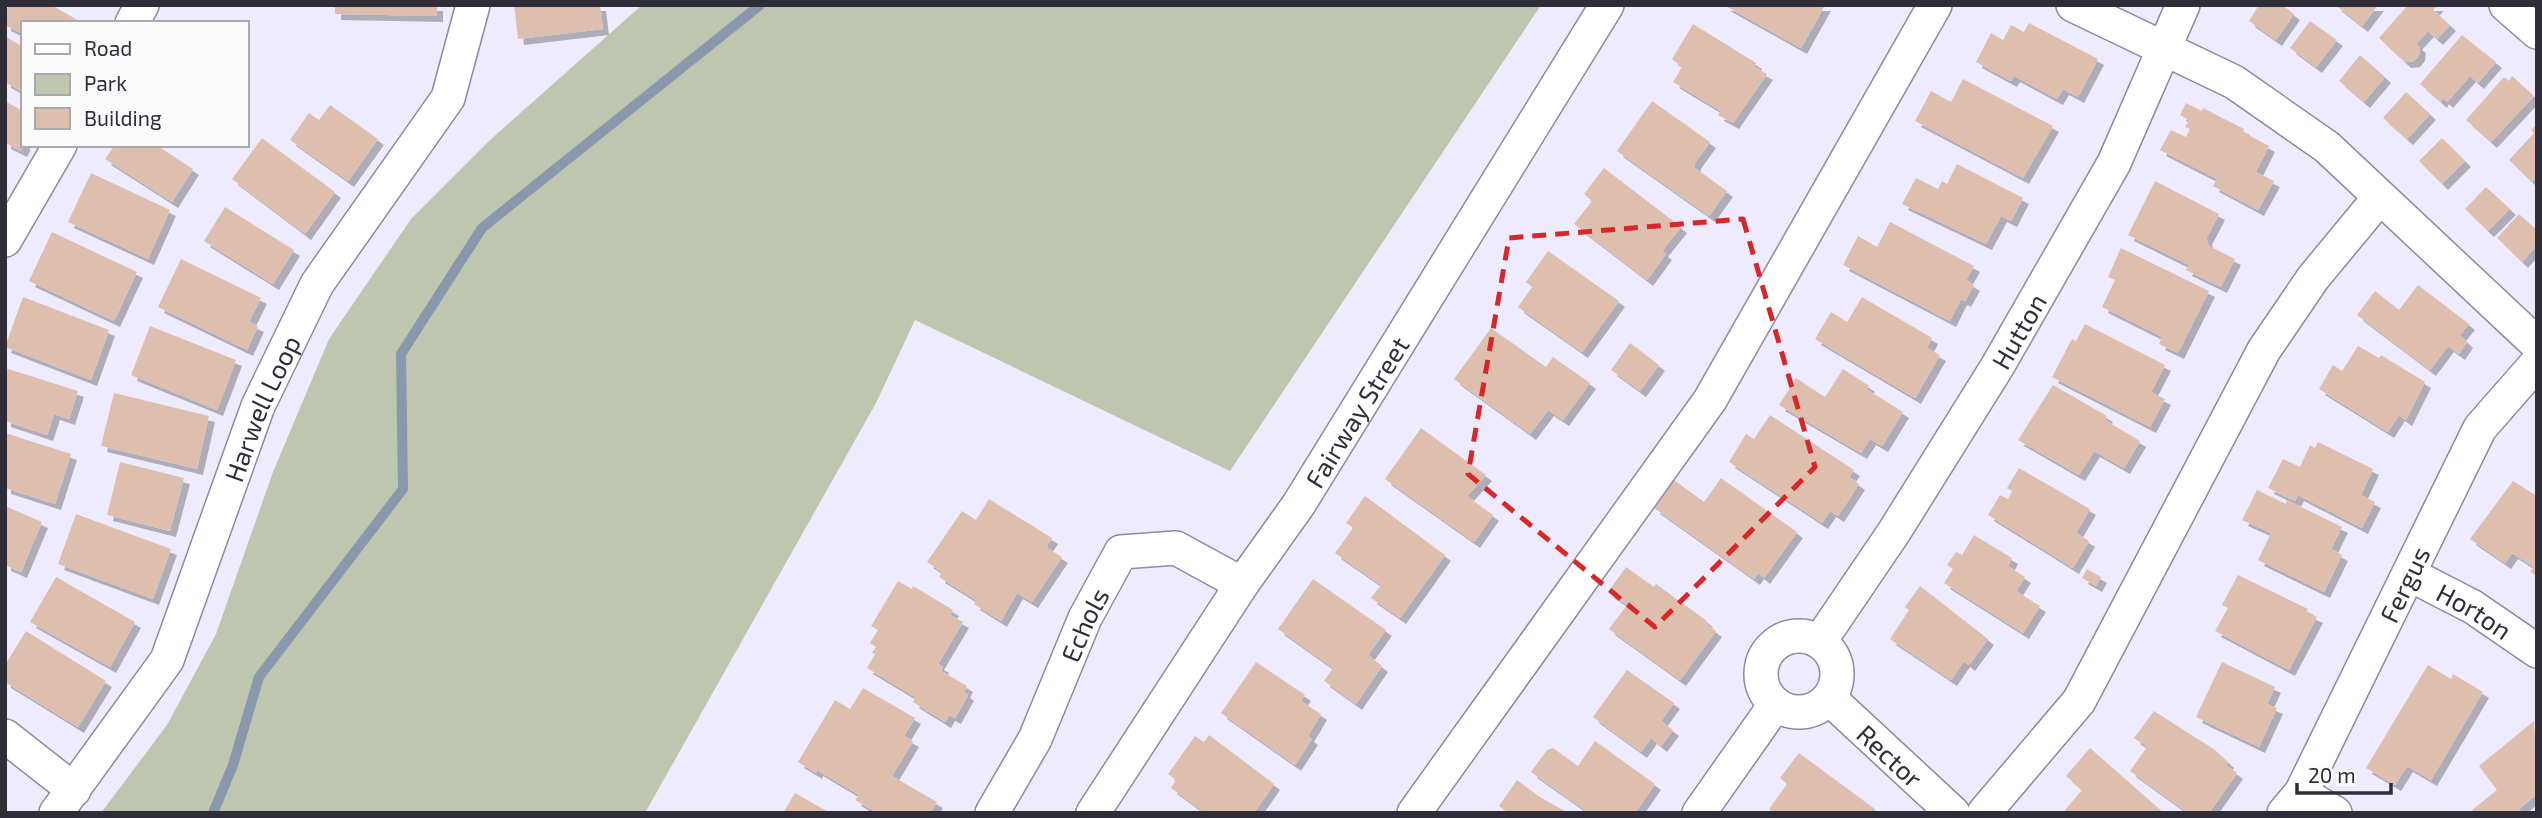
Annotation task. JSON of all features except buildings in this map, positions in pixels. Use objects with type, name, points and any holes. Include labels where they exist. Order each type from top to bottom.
[{"type":"street","points":[[133,21],[142,5]]},
{"type":"street","name":"Harwell Loop","points":[[65,802],[167,660],[258,406],[317,284],[448,98],[473,5]]},
{"type":"street","name":"Fairway Street","points":[[1093,813],[1242,584],[1299,504],[1607,5]]},
{"type":"street","points":[[1414,813],[1710,400],[1935,5]]},
{"type":"street","points":[[2073,5],[2234,82],[2327,148],[2537,344]]},
{"type":"street","name":"Hutton","points":[[1820,641],[1894,532],[1997,368],[2114,163],[2183,5]]},
{"type":"street","points":[[2506,5],[2537,32]]},
{"type":"street","points":[[5,240],[59,147]]},
{"type":"street","points":[[1984,813],[2079,701],[2264,350],[2313,278],[2380,197]]},
{"type":"street","name":"Fergus","points":[[2293,803],[2480,428],[2537,363]]},
{"type":"street","name":"Echols","points":[[992,813],[1035,739],[1085,618],[1121,552],[1176,548],[1242,584]]},
{"type":"street","name":"Horton","points":[[2409,574],[2473,607],[2537,651]]},
{"type":"street","points":[[1795,635],[1808,635],[1820,641],[1834,657],[1838,670],[1829,698],[1810,712],[1798,713],[1775,705],[1762,684],[1764,659],[1772,647],[1782,638],[1795,635]]},
{"type":"street","name":"Rector","points":[[1829,698],[1953,813]]},
{"type":"street","points":[[1699,813],[1775,705]]},
{"type":"street","points":[[5,736],[65,802]]},
{"type":"street","points":[[2293,803],[2335,813]]},
{"type":"highlighted area","points":[[1743,219],[1815,467],[1655,627],[1468,474],[1509,238]]},
{"type":"green space","points":[[642,5],[1541,5],[1230,471],[915,320],[876,403],[645,813],[101,813],[167,725],[216,634],[273,472],[329,339],[411,219],[490,140]]},
{"type":"waterway","points":[[213,813],[233,765],[259,677],[403,489],[401,354],[482,228],[760,5]]}]
